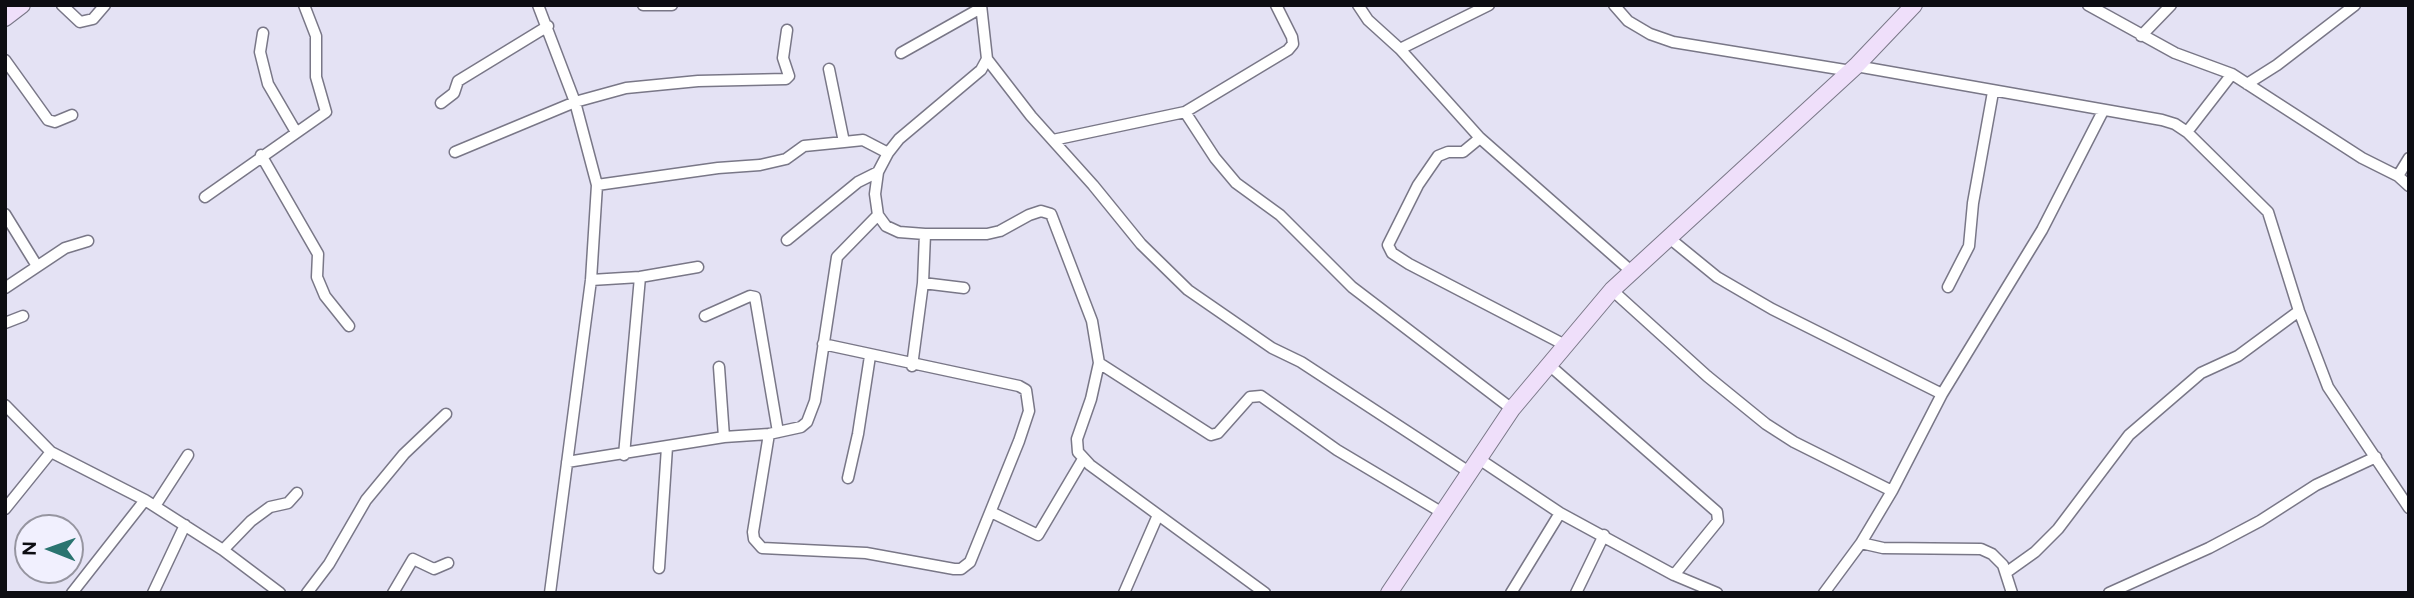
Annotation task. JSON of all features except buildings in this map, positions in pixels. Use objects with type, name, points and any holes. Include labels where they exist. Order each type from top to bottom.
[{"type":"street","points":[[5,18],[22,5]]},
{"type":"street","points":[[62,5],[80,22],[93,19],[105,5]]},
{"type":"street","points":[[205,197],[327,109],[316,77],[316,36],[304,5]]},
{"type":"street","points":[[538,5],[575,102],[597,185],[591,280],[550,593]]},
{"type":"street","points":[[643,5],[673,5]]},
{"type":"street","points":[[1358,5],[1368,20],[1400,49],[1480,138],[1630,271]]},
{"type":"street","points":[[1400,49],[1489,5]]},
{"type":"street","points":[[1614,5],[1629,21],[1650,34],[1673,42],[2162,120],[2187,132],[2268,212],[2299,312],[2329,387],[2409,508]]},
{"type":"street","points":[[1389,593],[1512,410],[1612,290],[1853,69],[1914,5]]},
{"type":"street","points":[[2088,5],[2141,36],[2232,75],[2362,158],[2398,176],[2409,186]]},
{"type":"street","points":[[2141,36],[2171,5]]},
{"type":"street","points":[[2247,84],[2277,65],[2356,5]]},
{"type":"street","points":[[901,52],[981,6],[987,59],[1141,244],[1188,290],[1272,348],[1301,362],[1474,465],[1674,575],[1687,588],[1717,593]]},
{"type":"street","points":[[1053,140],[1185,112],[1288,50],[1293,44],[1292,37],[1277,6]]},
{"type":"street","points":[[441,103],[454,93],[458,81],[548,26]]},
{"type":"street","points":[[455,152],[575,102],[626,88],[662,83],[786,79],[789,76],[783,58],[786,30]]},
{"type":"street","points":[[263,33],[260,52],[268,84],[296,132]]},
{"type":"street","points":[[987,59],[981,70],[899,139],[888,153],[878,172],[875,194],[878,215],[886,226],[899,232],[988,234],[1041,211],[1051,214],[1092,321],[1099,363],[1091,399],[1077,439],[1078,452],[1083,459],[1265,593]]},
{"type":"street","points":[[5,60],[48,120],[55,122],[72,115]]},
{"type":"street","points":[[829,69],[844,142]]},
{"type":"street","points":[[2187,132],[2232,75]]},
{"type":"street","points":[[1948,287],[1969,246],[1973,203],[1993,92]]},
{"type":"street","points":[[1824,593],[1861,543],[1892,491],[1942,394],[2042,230],[2104,111]]},
{"type":"street","points":[[1185,112],[1215,159],[1236,183],[1280,215],[1352,287],[1512,410]]},
{"type":"street","points":[[1480,138],[1463,152],[1448,152],[1438,156],[1418,185],[1388,245],[1392,253],[1409,264],[1564,345]]},
{"type":"street","points":[[597,185],[760,165],[786,159],[804,146],[866,141],[888,153]]},
{"type":"street","points":[[261,155],[318,254],[317,277],[325,296],[349,326]]},
{"type":"street","points":[[2398,176],[2409,158]]},
{"type":"street","points":[[787,240],[858,182],[878,172]]},
{"type":"street","points":[[5,214],[37,266]]},
{"type":"street","points":[[567,462],[724,437],[773,433],[802,426],[811,414],[838,252],[878,215]]},
{"type":"street","points":[[912,366],[923,283],[925,234]]},
{"type":"street","points":[[1668,237],[1717,277],[1772,309],[1942,394]]},
{"type":"street","points":[[5,288],[65,248],[88,241]]},
{"type":"street","points":[[591,280],[640,278],[698,267]]},
{"type":"street","points":[[624,455],[640,278]]},
{"type":"street","points":[[923,283],[964,288]]},
{"type":"street","points":[[1612,290],[1707,376],[1766,424],[1794,442],[1892,491]]},
{"type":"street","points":[[705,316],[750,296],[755,297],[773,433],[753,532],[762,548],[866,553],[961,569],[970,562],[1029,411],[1026,390],[1007,383],[912,366],[823,344]]},
{"type":"street","points":[[2007,572],[2035,552],[2058,529],[2129,435],[2201,373],[2238,356],[2299,312]]},
{"type":"street","points":[[5,323],[23,316]]},
{"type":"street","points":[[848,478],[870,356]]},
{"type":"street","points":[[1099,363],[1211,435],[1218,433],[1250,397],[1261,396],[1327,444],[1441,512]]},
{"type":"street","points":[[1548,364],[1717,512],[1718,521],[1674,575]]},
{"type":"street","points":[[719,367],[724,437]]},
{"type":"street","points":[[5,405],[51,452],[150,503],[223,550],[280,593]]},
{"type":"street","points":[[307,593],[329,564],[366,500],[404,454],[446,414]]},
{"type":"street","points":[[659,568],[667,447]]},
{"type":"street","points":[[5,509],[51,452]]},
{"type":"street","points":[[72,593],[188,455]]},
{"type":"street","points":[[2109,593],[2208,548],[2260,521],[2316,485],[2376,457]]},
{"type":"street","points":[[991,512],[1038,536],[1083,459]]},
{"type":"street","points":[[223,550],[251,521],[267,513],[270,508],[288,503],[297,492]]},
{"type":"street","points":[[1511,593],[1560,513]]},
{"type":"street","points":[[1124,593],[1158,515]]},
{"type":"street","points":[[153,593],[185,525]]},
{"type":"street","points":[[1576,593],[1604,535]]},
{"type":"street","points":[[1861,543],[1883,548],[1981,549],[1992,554],[2007,572],[2012,593]]},
{"type":"street","points":[[393,593],[413,559],[434,569],[448,563]]}]
